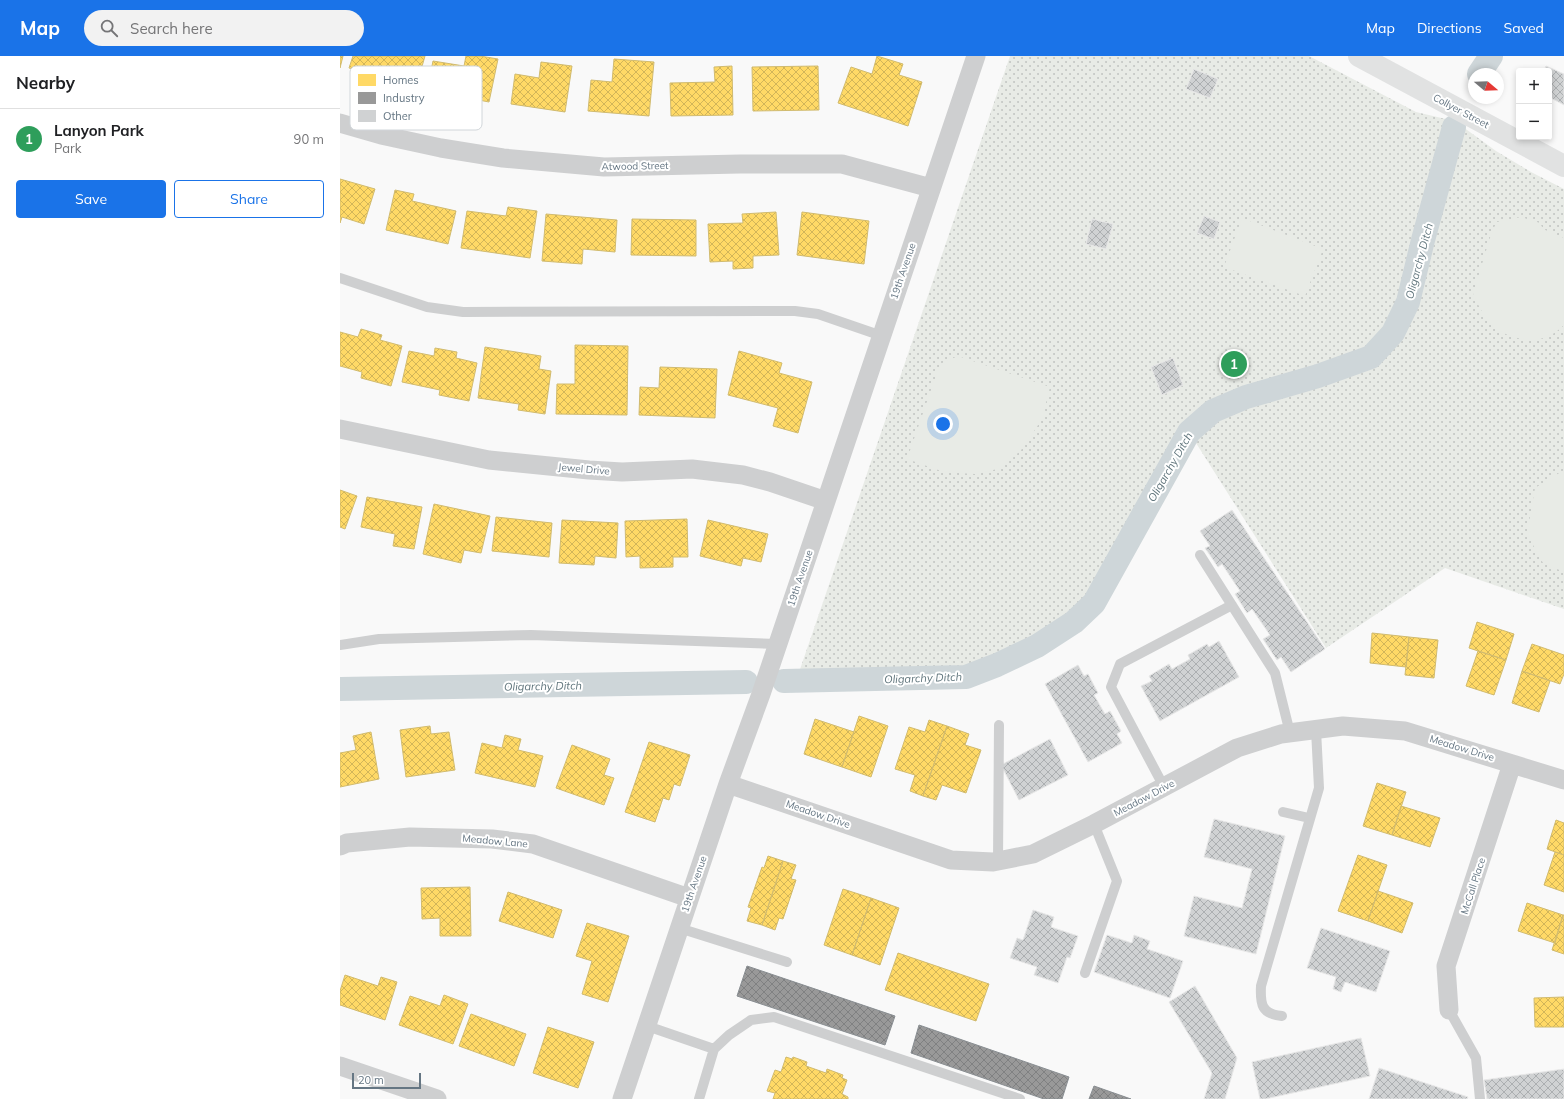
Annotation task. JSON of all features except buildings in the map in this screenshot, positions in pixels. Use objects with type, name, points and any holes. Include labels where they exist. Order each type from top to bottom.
[{"type":"street","name":"19th Avenue","points":[[622,1099],[728,784],[778,644],[976,56]]},
{"type":"street","name":"Collyer Street","points":[[1359,56],[1564,166]]},
{"type":"street","name":"Atwood Street","points":[[340,123],[350,126]]},
{"type":"street","name":"Atwood Street","points":[[364,130],[441,148],[503,158],[604,167],[740,164],[842,164],[931,188]]},
{"type":"street","name":"Jewel Drive","points":[[340,429],[489,460],[622,472],[692,468],[743,475],[770,482],[826,501]]},
{"type":"street","name":"Meadow Drive","points":[[728,784],[951,860],[993,862],[1033,854],[1164,788],[1237,748],[1281,734],[1343,726],[1405,731],[1564,780]]},
{"type":"street","name":"McCall Place","points":[[1449,1010],[1446,966],[1512,764]]},
{"type":"street","name":"Meadow Lane","points":[[340,846],[347,843],[410,837],[492,839],[533,844],[689,898]]},
{"type":"street","points":[[340,1066],[437,1099]]},
{"type":"lane","points":[[340,278],[427,307],[463,312],[796,311],[818,314],[882,336]]},
{"type":"lane","points":[[1200,555],[1275,672],[1290,733]]},
{"type":"lane","points":[[1164,788],[1111,687],[1120,664],[1232,605]]},
{"type":"lane","points":[[340,645],[379,639],[531,635],[778,644]]},
{"type":"lane","points":[[998,861],[999,725]]},
{"type":"lane","points":[[1282,1016],[1271,1015],[1265,1010],[1260,999],[1261,986],[1319,788],[1316,730]]},
{"type":"lane","points":[[1282,812],[1309,818]]},
{"type":"lane","points":[[1085,973],[1117,881],[1094,824]]},
{"type":"lane","points":[[679,928],[787,962]]},
{"type":"lane","points":[[1449,1010],[1476,1058],[1480,1099]]},
{"type":"lane","points":[[698,1099],[714,1050],[729,1035],[751,1020],[774,1017],[1020,1099]]},
{"type":"lane","points":[[647,1026],[714,1050]]},
{"type":"shaded area","points":[[1010,56],[1309,56],[1416,112],[1450,120],[1463,127],[1496,151],[1531,172],[1564,189],[1564,609],[1445,568],[1326,648],[1189,432],[1094,603],[1074,622],[1037,646],[997,665],[966,677],[796,681]]},
{"type":"shaded area","points":[[1521,217],[1540,223],[1543,229],[1564,238],[1564,325],[1553,334],[1534,340],[1513,337],[1501,332],[1485,317],[1473,294],[1492,231],[1497,222]]},
{"type":"shaded area","points":[[1242,218],[1323,249],[1305,296],[1224,267]]},
{"type":"shaded area","points":[[958,356],[1050,387],[1042,419],[1023,448],[1002,468],[975,474],[944,472],[907,459],[940,364]]},
{"type":"shaded area","points":[[1564,470],[1564,572],[1543,563],[1527,534],[1535,488]]},
{"type":"waterway","name":"Oligarchy Ditch","points":[[1483,68],[1491,56]]},
{"type":"waterway","name":"Oligarchy Ditch","points":[[784,681],[966,677],[997,665],[1037,646],[1074,622],[1094,603],[1189,432],[1213,411],[1246,397],[1318,376],[1371,357],[1393,333],[1408,302],[1423,240],[1454,127]]},
{"type":"waterway","name":"Oligarchy Ditch","points":[[340,689],[746,682]]},
{"type":"place","name":"Lanyon Park","points":[[1234,364]]}]
